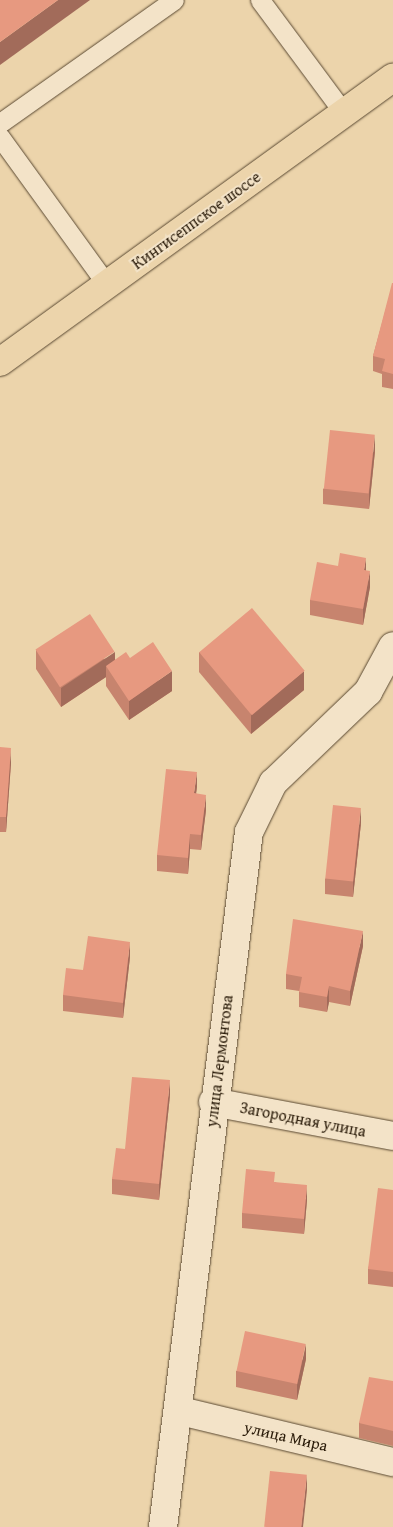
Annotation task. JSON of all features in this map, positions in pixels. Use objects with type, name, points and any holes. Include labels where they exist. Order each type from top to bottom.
[{"type":"main road","name":"Кингисеппское шоссе","points":[[0,362],[393,78]]},
{"type":"street","name":"улица Лермонтова","points":[[163,1527],[180,1411],[213,1102],[249,832],[273,783],[368,692],[393,646]]},
{"type":"street","name":"Загородная улица","points":[[213,1102],[393,1136]]},
{"type":"street","name":"улица Мира","points":[[180,1411],[393,1462]]},
{"type":"lane","points":[[0,123],[174,0]]},
{"type":"lane","points":[[260,0],[344,112]]},
{"type":"lane","points":[[0,137],[107,285]]},
{"type":"building","points":[[0,0],[58,0],[0,42]]},
{"type":"building","points":[[392,283],[393,374],[382,371],[385,359],[373,356]]},
{"type":"building","points":[[330,430],[375,435],[369,493],[324,489]]},
{"type":"building","points":[[340,553],[366,558],[364,570],[370,571],[363,609],[310,600],[317,562],[338,566]]},
{"type":"building","points":[[252,608],[305,671],[252,715],[199,652]]},
{"type":"building","points":[[90,614],[115,652],[60,687],[35,649]]},
{"type":"building","points":[[153,642],[172,671],[129,701],[106,666],[126,652],[130,658]]},
{"type":"building","points":[[0,747],[11,748],[6,817],[0,817]]},
{"type":"building","points":[[166,769],[197,772],[194,793],[206,795],[201,835],[190,834],[188,858],[157,855]]},
{"type":"building","points":[[333,805],[361,808],[353,882],[325,879]]},
{"type":"building","points":[[293,919],[363,931],[350,991],[329,986],[327,997],[299,992],[302,977],[286,974]]},
{"type":"building","points":[[88,936],[130,942],[123,1003],[63,995],[66,968],[83,970]]},
{"type":"building","points":[[132,1077],[170,1080],[159,1184],[112,1179],[116,1148],[125,1149]]},
{"type":"building","points":[[246,1169],[275,1172],[274,1182],[307,1185],[304,1219],[242,1213]]},
{"type":"building","points":[[378,1188],[393,1190],[393,1272],[368,1269]]},
{"type":"building","points":[[245,1331],[306,1344],[297,1384],[236,1371]]},
{"type":"building","points":[[369,1377],[393,1381],[393,1431],[359,1423]]},
{"type":"building","points":[[270,1471],[307,1475],[301,1527],[264,1527]]}]
